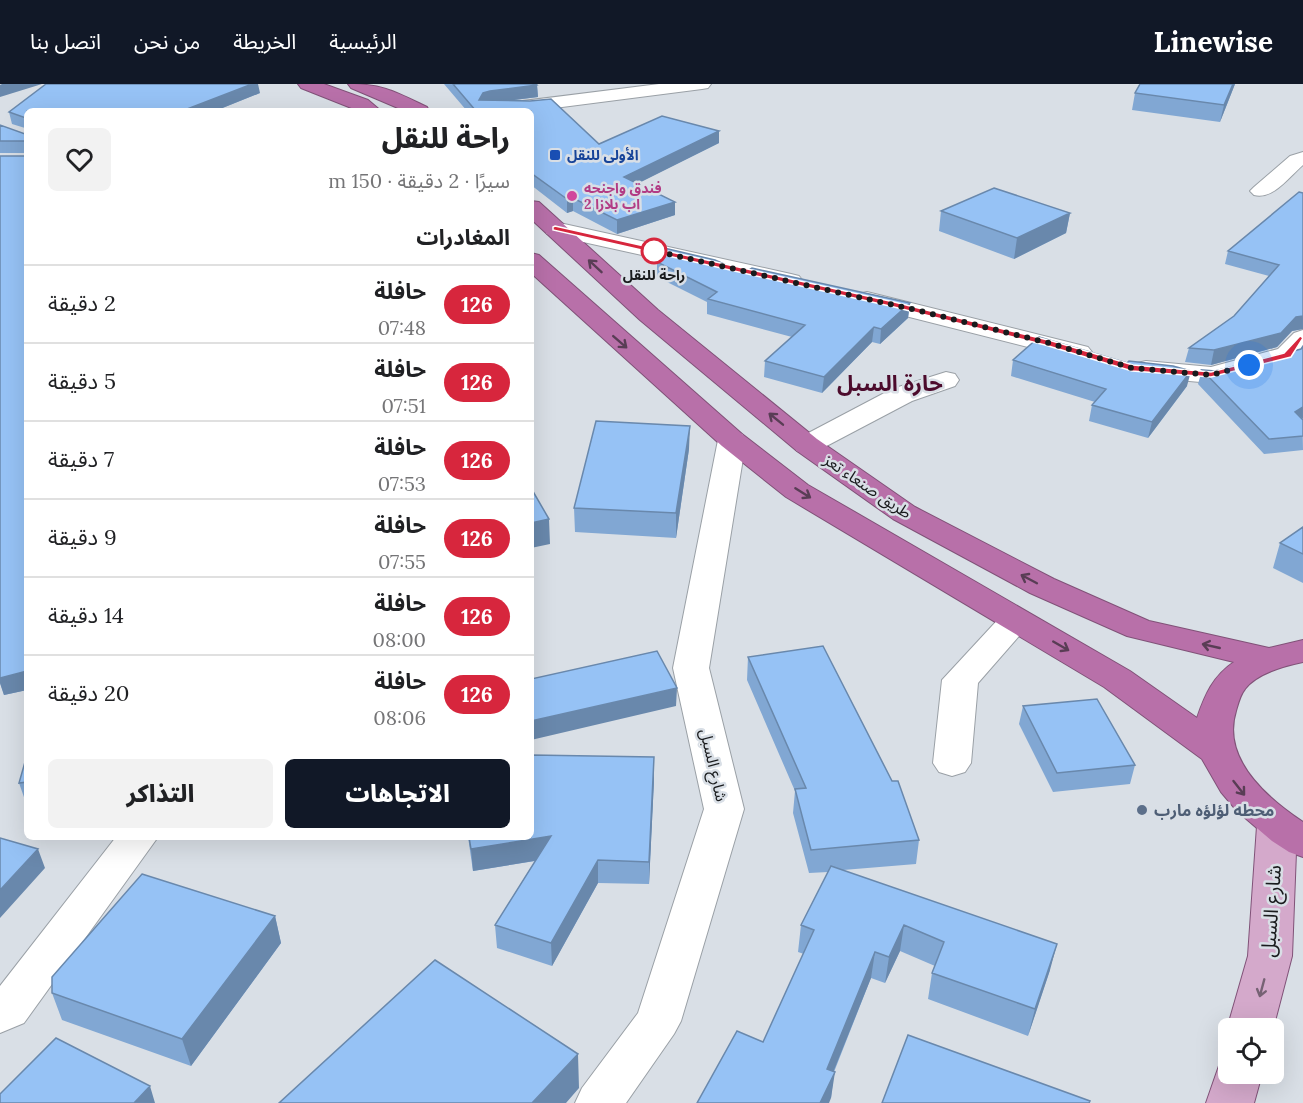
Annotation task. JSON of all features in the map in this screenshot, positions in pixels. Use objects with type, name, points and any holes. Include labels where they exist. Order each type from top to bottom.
[{"type":"highway","points":[[307,84],[367,108]]},
{"type":"highway","points":[[357,84],[414,108]]},
{"type":"highway","name":"طريق صنعاء تعز","points":[[534,210],[649,315],[807,445],[904,513],[1042,586],[1139,629],[1286,655]]},
{"type":"highway","points":[[534,263],[732,440],[798,490],[1117,680],[1216,750]]},
{"type":"highway","points":[[1286,655],[1231,681],[1213,715],[1216,750],[1238,789],[1290,834]]},
{"type":"main road","name":"شارع السبل","points":[[1253,1018],[1270,956],[1290,834]]},
{"type":"main road","points":[[1230,1103],[1235,1084]]},
{"type":"street","points":[[514,108],[702,84]]},
{"type":"street","points":[[1261,191],[1297,160],[1303,158]]},
{"type":"street","points":[[555,229],[812,286]]},
{"type":"street","points":[[847,294],[1049,343],[1132,368],[1211,375],[1287,355],[1303,338]]},
{"type":"street","points":[[807,445],[902,395],[946,380]]},
{"type":"street","name":"شارع السبل","points":[[599,1103],[658,1021],[724,809],[691,668],[732,440]]},
{"type":"street","points":[[952,763],[960,680],[1016,620]]},
{"type":"street","points":[[0,1014],[8,1010],[136,840]]},
{"type":"building","points":[[46,84],[252,84],[190,108],[24,108],[24,117],[9,112]]},
{"type":"building","points":[[453,84],[536,84],[490,91],[483,93],[479,100],[551,99],[599,144],[662,116],[719,131],[624,177],[675,202],[617,220],[573,198],[567,199],[534,175],[534,108],[473,108]]},
{"type":"building","points":[[1140,84],[1233,84],[1224,105],[1135,93]]},
{"type":"building","points":[[0,125],[24,134],[24,141],[0,141]]},
{"type":"building","points":[[0,156],[24,156],[24,672],[0,678]]},
{"type":"building","points":[[994,188],[1070,213],[1017,238],[941,211]]},
{"type":"building","points":[[1299,192],[1303,193],[1303,316],[1296,317],[1281,333],[1214,350],[1189,348],[1234,316],[1279,265],[1228,251]]},
{"type":"building","points":[[664,248],[715,260],[744,273],[752,268],[910,303],[881,329],[874,327],[824,377],[765,361],[805,325],[708,299],[717,292],[657,262]]},
{"type":"building","points":[[1039,337],[1127,363],[1129,361],[1173,366],[1191,371],[1152,422],[1092,405],[1106,389],[1013,360]]},
{"type":"building","points":[[1303,346],[1303,407],[1295,412],[1303,420],[1303,436],[1269,439],[1202,370],[1215,371],[1301,349]]},
{"type":"building","points":[[596,421],[690,426],[676,513],[574,508]]},
{"type":"building","points":[[534,493],[549,519],[534,522]]},
{"type":"building","points":[[1303,527],[1303,554],[1280,543]]},
{"type":"building","points":[[823,646],[892,781],[898,781],[919,840],[811,850],[795,789],[806,788],[748,657]]},
{"type":"building","points":[[657,651],[677,688],[534,720],[534,678]]},
{"type":"building","points":[[1097,699],[1135,765],[1057,773],[1023,706]]},
{"type":"building","points":[[534,755],[654,757],[649,862],[598,860],[551,943],[495,925],[551,836],[534,839]]},
{"type":"building","points":[[24,766],[24,782],[19,783]]},
{"type":"building","points":[[0,838],[38,849],[0,890]]},
{"type":"building","points":[[470,840],[526,840],[471,849]]},
{"type":"building","points":[[831,866],[1057,944],[1035,1009],[932,973],[944,942],[904,925],[889,957],[875,952],[827,1069],[835,1072],[820,1103],[697,1103],[737,1031],[763,1042],[814,930],[801,925]]},
{"type":"building","points":[[142,874],[275,916],[182,1039],[52,993],[52,977]]},
{"type":"building","points":[[435,960],[578,1054],[532,1103],[279,1103]]},
{"type":"building","points":[[908,1035],[1090,1101],[1089,1103],[882,1103]]},
{"type":"building","points":[[56,1038],[150,1086],[134,1103],[0,1103],[0,1094]]},
{"type":"bus line","name":"126","points":[[555,229],[894,305],[1049,343],[1132,368],[1211,375],[1287,355],[1303,338]]},
{"type":"place","name":"الأولى للنقل","points":[[555,155]]},
{"type":"place","name":"فندق واجنحه اب بلازا 2","points":[[572,196]]},
{"type":"place","name":"راحة للنقل","points":[[654,251]]},
{"type":"place","name":"محطه لؤلؤه مارب","points":[[1142,810]]},
{"type":"district","name":"حارة السبل","points":[[890,383]]},
{"type":"route","points":[[654,251],[646,249],[916,310],[1049,343],[1132,368],[1211,375],[1249,365]]}]
